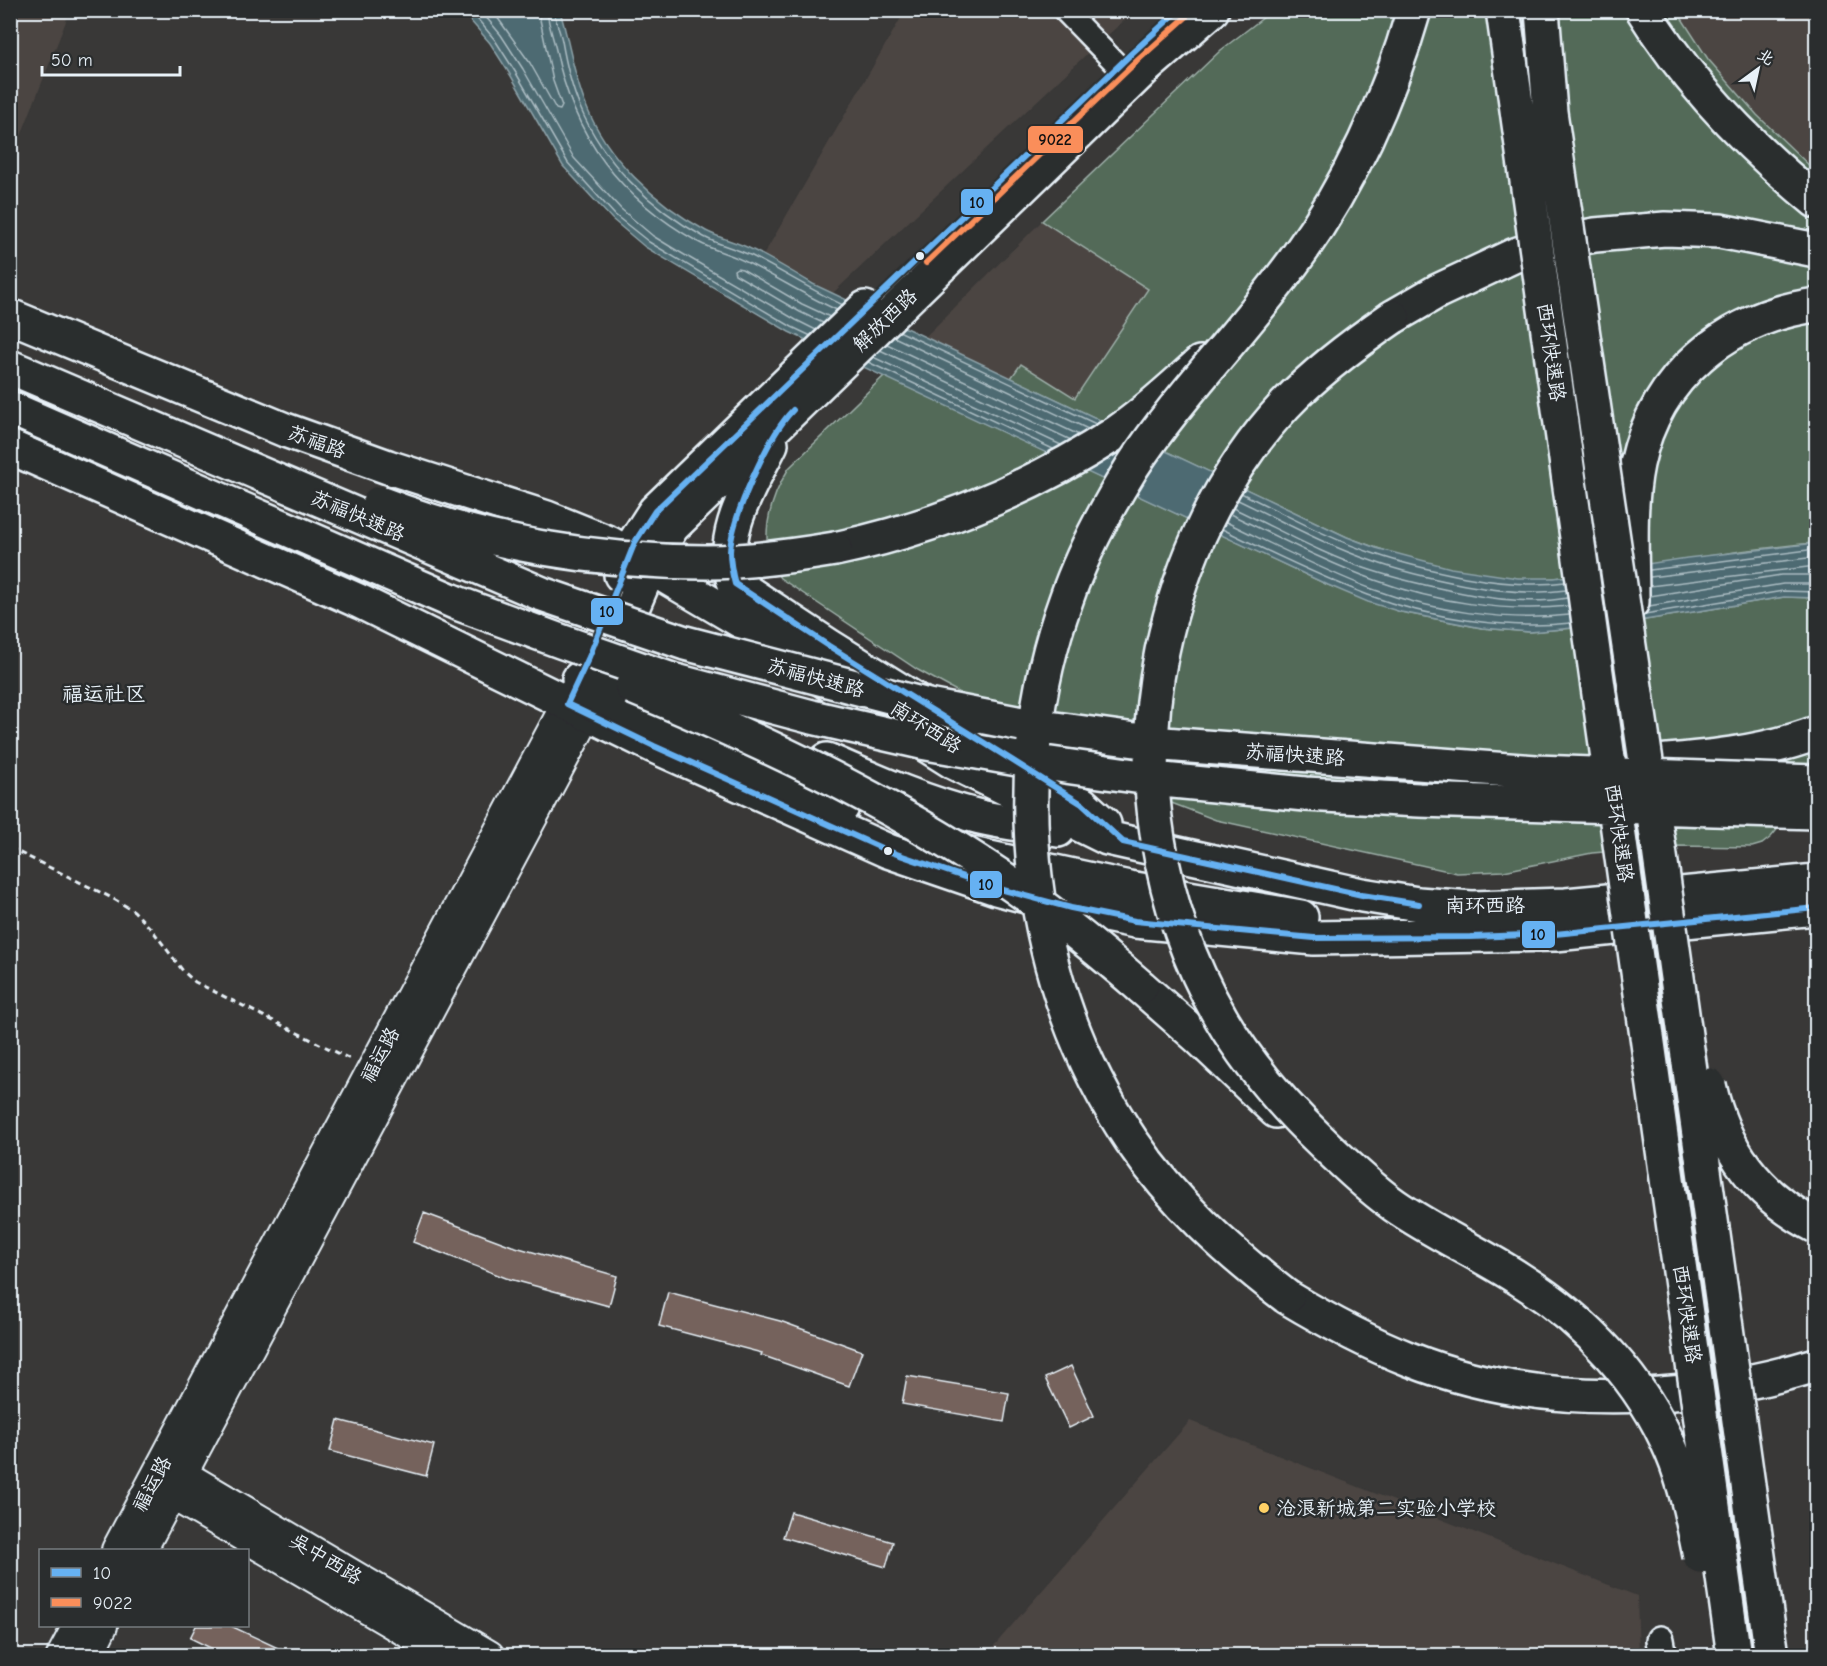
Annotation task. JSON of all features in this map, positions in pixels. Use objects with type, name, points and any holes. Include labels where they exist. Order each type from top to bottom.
[{"type":"main road","name":"解放西路","points":[[639,560],[643,526],[655,511],[826,362],[1125,74],[1180,10]]},
{"type":"main road","name":"解放西路","points":[[1125,74],[1212,10]]},
{"type":"main road","points":[[1414,10],[1383,102],[1356,161],[1295,260],[1155,434],[1107,510],[1088,545],[1065,602],[1043,683],[1031,776],[1030,811],[1034,878],[1043,927],[1061,997],[1075,1034],[1110,1106],[1132,1141],[1173,1193],[1211,1234],[1287,1297],[1370,1343],[1456,1375],[1551,1392],[1608,1395],[1708,1389],[1750,1382],[1816,1365]]},
{"type":"main road","name":"西环快速路","points":[[1503,10],[1734,1656]]},
{"type":"main road","name":"西环快速路","points":[[1542,10],[1550,112],[1659,849],[1772,1656]]},
{"type":"main road","points":[[1643,10],[1655,31],[1701,92],[1752,144],[1816,201]]},
{"type":"main road","points":[[1392,1204],[1307,1128],[1280,1099],[1247,1057],[1222,1021],[1202,983],[1175,913],[1163,869],[1151,782],[1154,706],[1167,626],[1198,537],[1214,505],[1255,440],[1285,404],[1353,344],[1438,291],[1478,271],[1551,243],[1665,228],[1720,231],[1816,250]]},
{"type":"main road","points":[[1631,664],[1634,493],[1637,466],[1650,422],[1671,388],[1698,356],[1710,347],[1749,323],[1779,312],[1816,305]]},
{"type":"main road","name":"苏福路","points":[[10,316],[275,426],[347,453],[547,518],[587,533],[639,560]]},
{"type":"main road","points":[[10,347],[354,494],[402,512],[466,531],[558,549],[614,557],[709,562],[797,555],[879,540],[964,512],[1056,468],[1116,433],[1171,389],[1249,316]]},
{"type":"main road","name":"解放西路","points":[[639,560],[662,541],[672,527],[782,420],[826,362]]},
{"type":"main road","name":"苏福快速路","points":[[10,367],[542,594],[685,643],[824,681],[928,706],[1027,725],[1164,744],[1536,772],[1816,782]]},
{"type":"main road","name":"苏福快速路","points":[[10,408],[458,603],[672,680],[812,717],[921,742],[1023,760],[1163,780],[1305,794],[1809,812]]},
{"type":"main road","points":[[782,420],[752,480],[734,526],[730,571],[735,584],[829,646],[1082,804],[1115,840]]},
{"type":"main road","points":[[10,447],[361,602],[588,684],[897,791],[981,817],[1115,840]]},
{"type":"main road","points":[[301,534],[446,609],[679,706],[785,753],[866,795],[956,848],[1026,894],[1091,944],[1198,1037],[1296,1128],[1392,1204],[1494,1263],[1570,1314],[1627,1375],[1655,1417],[1672,1452],[1694,1522],[1718,1656]]},
{"type":"main road","name":"南环西路","points":[[639,560],[790,650],[825,681],[955,763],[1057,815],[1115,840],[1362,895],[1418,904],[1472,908],[1566,905],[1816,881]]},
{"type":"main road","name":"福运路","points":[[118,1549],[167,1478],[588,684],[639,560]]},
{"type":"main road","name":"南环西路","points":[[588,684],[662,750],[888,851],[996,888],[1071,908],[1135,921],[1314,938],[1471,937],[1555,934],[1816,908]]},
{"type":"main road","points":[[1536,772],[1699,759],[1748,752],[1816,733]]},
{"type":"main road","points":[[1659,849],[1712,1098],[1720,1124],[1736,1154],[1759,1184],[1792,1212],[1816,1226]]},
{"type":"main road","name":"福运路","points":[[142,1549],[167,1478]]},
{"type":"main road","name":"吴中西路","points":[[167,1478],[448,1656]]},
{"type":"main road","name":"吴中西路","points":[[167,1478],[489,1656]]},
{"type":"main road","points":[[1709,1601],[1725,1656]]},
{"type":"main road","points":[[62,1656],[77,1627]]},
{"type":"main road","points":[[87,1656],[102,1627]]},
{"type":"street","points":[[1064,10],[1125,74]]},
{"type":"path","points":[[10,848],[134,911],[153,931],[183,972],[195,982],[331,1050]]},
{"type":"shaded area","points":[[10,11],[70,11],[11,161]]},
{"type":"shaded area","points":[[905,11],[1135,11],[833,293],[763,256]]},
{"type":"shaded area","points":[[1677,11],[1816,11],[1816,172],[1757,115],[1708,59]]},
{"type":"shaded area","points":[[1042,221],[1148,289],[1075,398],[1021,364],[1011,378],[925,337]]},
{"type":"shaded area","name":"沧浪新城第二实验小学校","points":[[1190,1421],[1637,1596],[1639,1655],[986,1655]]},
{"type":"green space","points":[[1272,11],[1677,11],[1708,59],[1757,115],[1816,172],[1816,543],[1749,550],[1555,578],[1503,578],[1449,569],[1347,537],[1011,378],[1021,364],[1075,398],[1148,289],[1042,221],[1221,50]]},
{"type":"green space","points":[[884,376],[1328,585],[1401,612],[1481,628],[1530,632],[1627,623],[1784,597],[1816,598],[1816,782],[1771,837],[1762,844],[1752,847],[1675,846],[1592,853],[1504,871],[1457,873],[1216,820],[1140,791],[918,670],[780,578],[768,551],[767,537],[771,508],[782,481],[789,468]]},
{"type":"water","points":[[462,11],[560,11],[574,69],[594,123],[619,160],[634,177],[687,220],[706,231],[747,247],[813,284],[1347,537],[1376,548],[1451,568],[1518,578],[1554,578],[1687,558],[1816,543],[1816,598],[1784,597],[1627,623],[1530,632],[1482,628],[1401,612],[1368,602],[1328,585],[789,332],[645,247],[612,219],[563,166],[490,43]]},
{"type":"building","points":[[424,1213],[512,1246],[617,1276],[609,1306],[506,1278],[413,1242]]},
{"type":"building","points":[[668,1292],[780,1321],[862,1351],[849,1386],[761,1355],[762,1353],[659,1326]]},
{"type":"building","points":[[1071,1366],[1094,1416],[1069,1428],[1045,1378]]},
{"type":"building","points":[[907,1376],[1009,1393],[1004,1422],[902,1404]]},
{"type":"building","points":[[338,1420],[434,1445],[426,1476],[330,1451]]},
{"type":"building","points":[[791,1512],[893,1542],[886,1567],[783,1537]]},
{"type":"building","points":[[196,1627],[233,1627],[295,1656],[227,1656],[190,1638]]},
{"type":"transit line","name":"10","points":[[1179,10],[655,511],[635,542],[589,657],[567,704],[654,746],[888,851],[996,888],[1071,908],[1135,921],[1314,938],[1471,937],[1555,934],[1816,908]]},
{"type":"transit line","name":"9022","points":[[926,263],[1186,17]]},
{"type":"transit line","name":"10","points":[[793,410],[773,438],[744,498],[732,537],[730,552],[735,584],[829,646],[1082,804],[1123,842],[1362,895],[1419,904]]},
{"type":"place","name":"沧浪新城第二实验小学校","points":[[1264,1508]]},
{"type":"district","name":"福运社区","points":[[104,694]]}]
